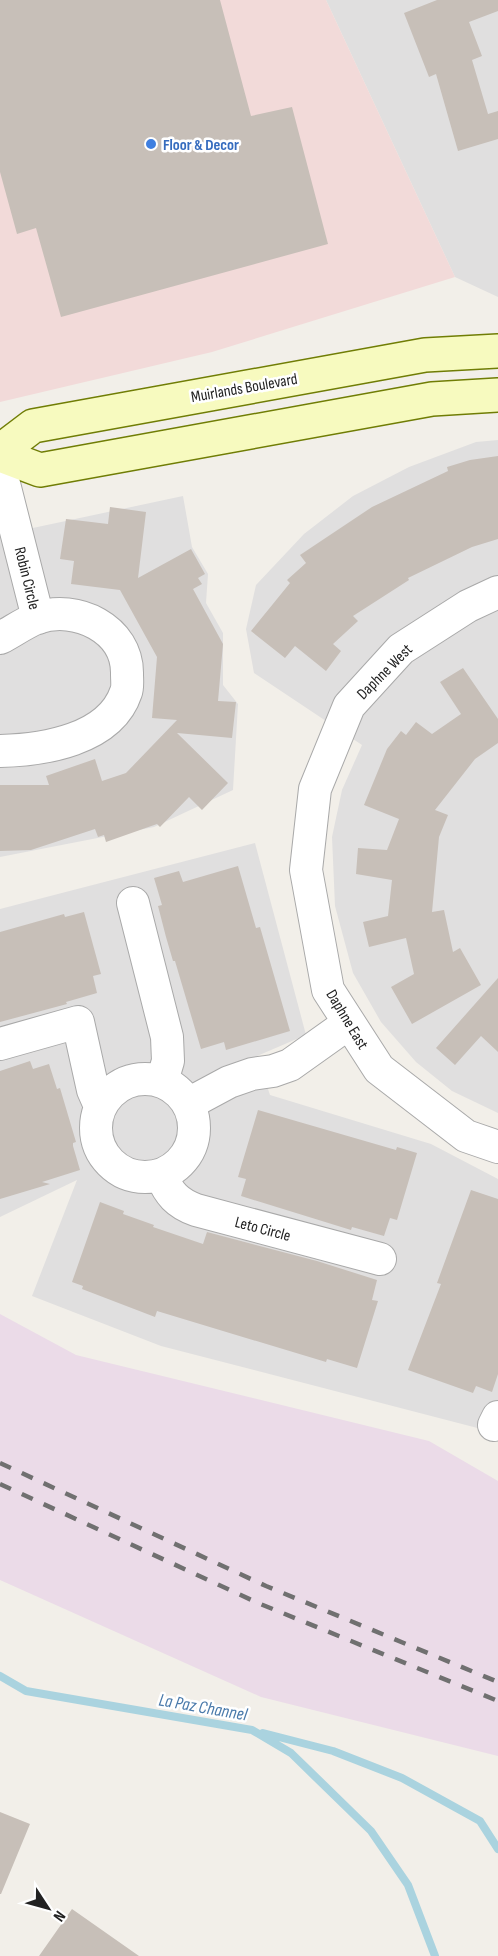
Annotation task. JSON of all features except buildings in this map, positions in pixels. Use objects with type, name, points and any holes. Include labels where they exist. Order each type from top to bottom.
[{"type":"main road","name":"Muirlands Boulevard","points":[[498,351],[425,355],[33,426],[0,453],[40,470],[432,399],[498,395]]},
{"type":"street","name":"Robin Circle","points":[[0,468],[38,618]]},
{"type":"street","name":"Daphne West","points":[[315,789],[349,706],[386,665],[401,649],[468,606],[498,592]]},
{"type":"street","name":"Robin Circle","points":[[0,638],[38,618],[68,615],[88,619],[108,630],[122,647],[127,667],[127,691],[115,712],[96,729],[56,746],[22,751],[0,751]]},
{"type":"street","name":"Daphne East","points":[[315,789],[306,870],[328,990],[379,1069],[466,1136],[498,1147]]},
{"type":"street","points":[[133,903],[167,1037],[168,1061],[159,1080]]},
{"type":"street","points":[[0,1044],[78,1022],[93,1090],[100,1106]]},
{"type":"street","points":[[188,1104],[229,1082],[290,1065],[349,1023]]},
{"type":"street","points":[[131,1080],[159,1080],[180,1094],[188,1104],[194,1125],[191,1146],[184,1158],[161,1175],[144,1178],[128,1175],[113,1167],[102,1154],[96,1139],[95,1122],[100,1106],[119,1086],[131,1080]]},
{"type":"street","name":"Leto Circle","points":[[161,1175],[174,1198],[183,1205],[196,1210],[380,1259]]},
{"type":"shaded area","points":[[0,0],[326,0],[455,277],[212,352],[0,402]]},
{"type":"shaded area","points":[[326,0],[498,0],[498,297],[455,277]]},
{"type":"shaded area","points":[[498,440],[498,1113],[452,1091],[416,1062],[381,1022],[353,973],[335,906],[332,837],[342,790],[362,745],[254,673],[246,629],[256,585],[304,534],[353,496],[409,467],[476,442]]},
{"type":"shaded area","points":[[183,496],[192,547],[208,574],[206,603],[223,633],[223,685],[238,704],[233,790],[154,827],[0,857],[0,535]]},
{"type":"shaded area","points":[[255,843],[306,1035],[257,1056],[270,1095],[431,1144],[498,1179],[498,1435],[161,1346],[32,1296],[77,1180],[0,1217],[0,909]]},
{"type":"shaded area","points":[[0,1314],[76,1355],[429,1441],[498,1481],[498,1756],[261,1697],[0,1580]]},
{"type":"waterway","name":"La Paz Channel","points":[[0,1676],[26,1691],[252,1730],[291,1753],[371,1831],[408,1885],[435,1956]]},
{"type":"waterway","points":[[263,1733],[333,1751],[402,1778],[480,1821],[498,1849]]},
{"type":"railway","points":[[0,1463],[266,1586],[498,1682]]},
{"type":"railway","points":[[0,1484],[258,1603],[498,1701]]},
{"type":"place","name":"Floor & Decor","points":[[151,144]]}]
